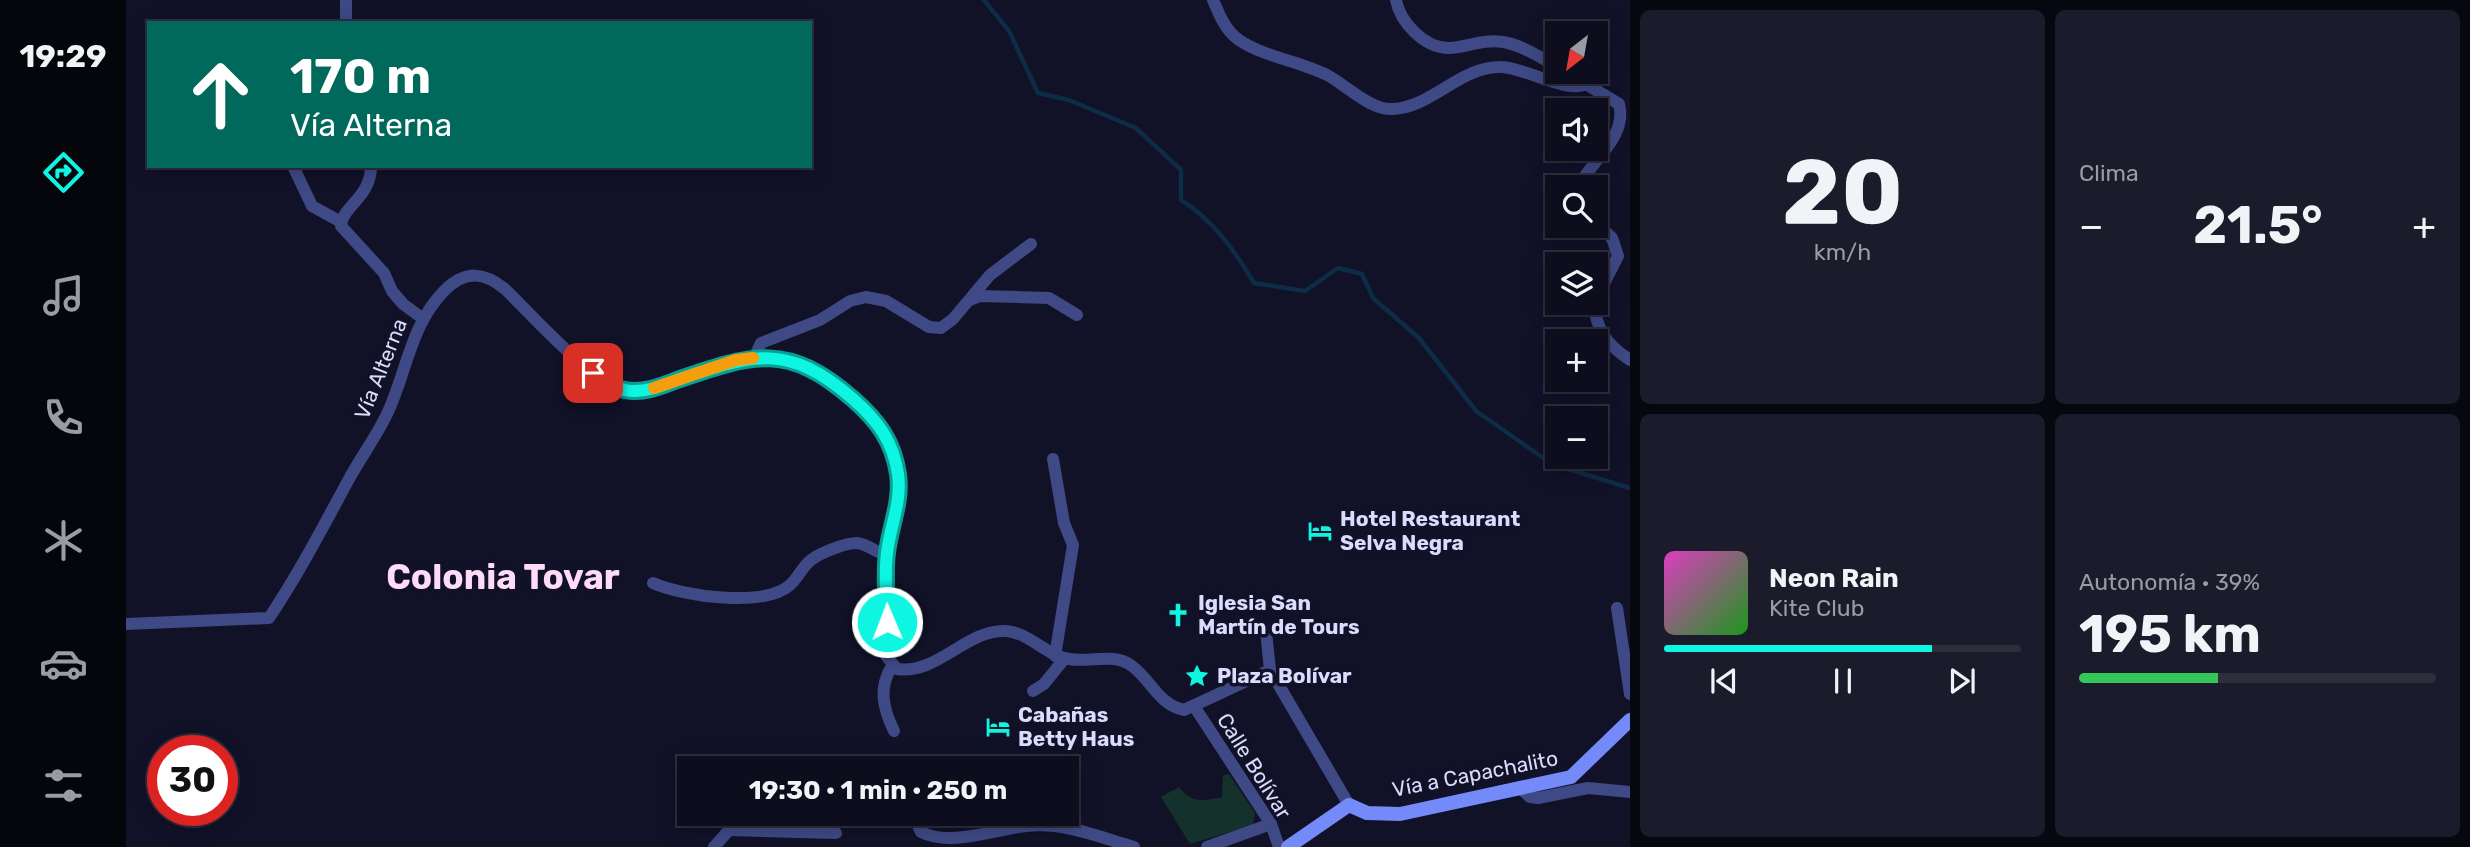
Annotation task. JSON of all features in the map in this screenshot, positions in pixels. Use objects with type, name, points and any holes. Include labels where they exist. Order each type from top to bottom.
[{"type":"street","points":[[346,0],[346,21]]},
{"type":"street","points":[[1213,0],[1227,29],[1240,41],[1309,66],[1343,83],[1371,102],[1392,110],[1409,105],[1487,68],[1522,69],[1545,78]]},
{"type":"street","points":[[1396,0],[1398,13],[1410,29],[1429,42],[1448,48],[1479,40],[1506,43],[1545,61]]},
{"type":"street","points":[[1560,84],[1570,88],[1584,84]]},
{"type":"street","points":[[1587,175],[1621,127],[1619,103],[1589,84]]},
{"type":"street","points":[[294,168],[312,206],[341,222],[345,233],[384,273],[392,291],[403,304],[422,318]]},
{"type":"street","points":[[341,222],[362,195],[370,168]]},
{"type":"street","points":[[1608,234],[1618,256],[1608,276]]},
{"type":"street","points":[[1031,244],[990,275],[946,326],[935,328],[886,301],[872,297],[856,299],[820,320],[761,343],[754,358],[787,359],[812,370],[840,387],[869,412],[887,435],[898,477],[898,503],[887,555],[887,657],[892,666],[907,671],[995,631],[1010,631],[1060,657],[1120,660],[1131,666],[1166,703],[1184,710],[1270,670]]},
{"type":"street","name":"Vía Alterna","points":[[126,624],[269,618],[308,559],[387,414],[422,318],[445,289],[461,278],[477,273],[490,276],[593,373],[613,386],[627,391],[644,390],[736,360],[754,358]]},
{"type":"street","points":[[970,300],[980,296],[1049,298],[1077,315]]},
{"type":"street","points":[[1597,315],[1599,332],[1630,360]]},
{"type":"street","points":[[1033,691],[1044,684],[1060,657],[1073,545],[1064,523],[1053,459]]},
{"type":"street","points":[[653,583],[696,596],[751,595],[776,592],[790,586],[812,559],[852,544],[864,545],[887,555]]},
{"type":"street","points":[[1617,608],[1630,694]]},
{"type":"street","points":[[1266,631],[1270,670],[1349,805],[1288,847]]},
{"type":"street","points":[[892,666],[882,692],[884,708],[894,731]]},
{"type":"street","name":"Calle Bolívar","points":[[1194,706],[1271,824],[1279,847]]},
{"type":"street","name":"Vía a Capachalito","points":[[1349,805],[1367,813],[1400,814],[1521,789],[1578,773],[1630,720]]},
{"type":"street","points":[[1521,789],[1530,797],[1538,798],[1588,788],[1630,792]]},
{"type":"street","points":[[1207,847],[1271,824]]},
{"type":"street","points":[[714,847],[729,830],[737,826]]},
{"type":"street","points":[[918,826],[921,832],[939,840],[961,840],[1011,828],[1033,826]]},
{"type":"street","points":[[1051,826],[1073,829],[1134,847]]},
{"type":"street","points":[[729,830],[836,833]]},
{"type":"green space","points":[[1229,774],[1255,813],[1253,825],[1190,844],[1161,797],[1179,787],[1193,799],[1222,797],[1223,775]]},
{"type":"waterway","points":[[984,0],[1009,31],[1038,93],[1069,100],[1136,128],[1181,170],[1181,200],[1203,217],[1222,237],[1254,283],[1305,291],[1338,268],[1362,274],[1373,298],[1419,338],[1476,411],[1552,464],[1630,488]]},
{"type":"slow traffic","points":[[654,388],[736,360],[753,358]]},
{"type":"place","name":"Hotel Restaurant Selva Negra","points":[[1320,531]]},
{"type":"place","name":"Iglesia San Martín de Tours","points":[[1178,615]]},
{"type":"place","name":"Plaza Bolívar","points":[[1197,676]]},
{"type":"place","name":"Cabañas Betty Haus","points":[[998,727]]},
{"type":"district","name":"Colonia Tovar","points":[[503,577]]},
{"type":"route","points":[[593,373],[613,386],[627,391],[644,390],[736,360],[787,359],[840,387],[869,412],[887,435],[895,457],[898,503],[887,555],[887,622]]}]
